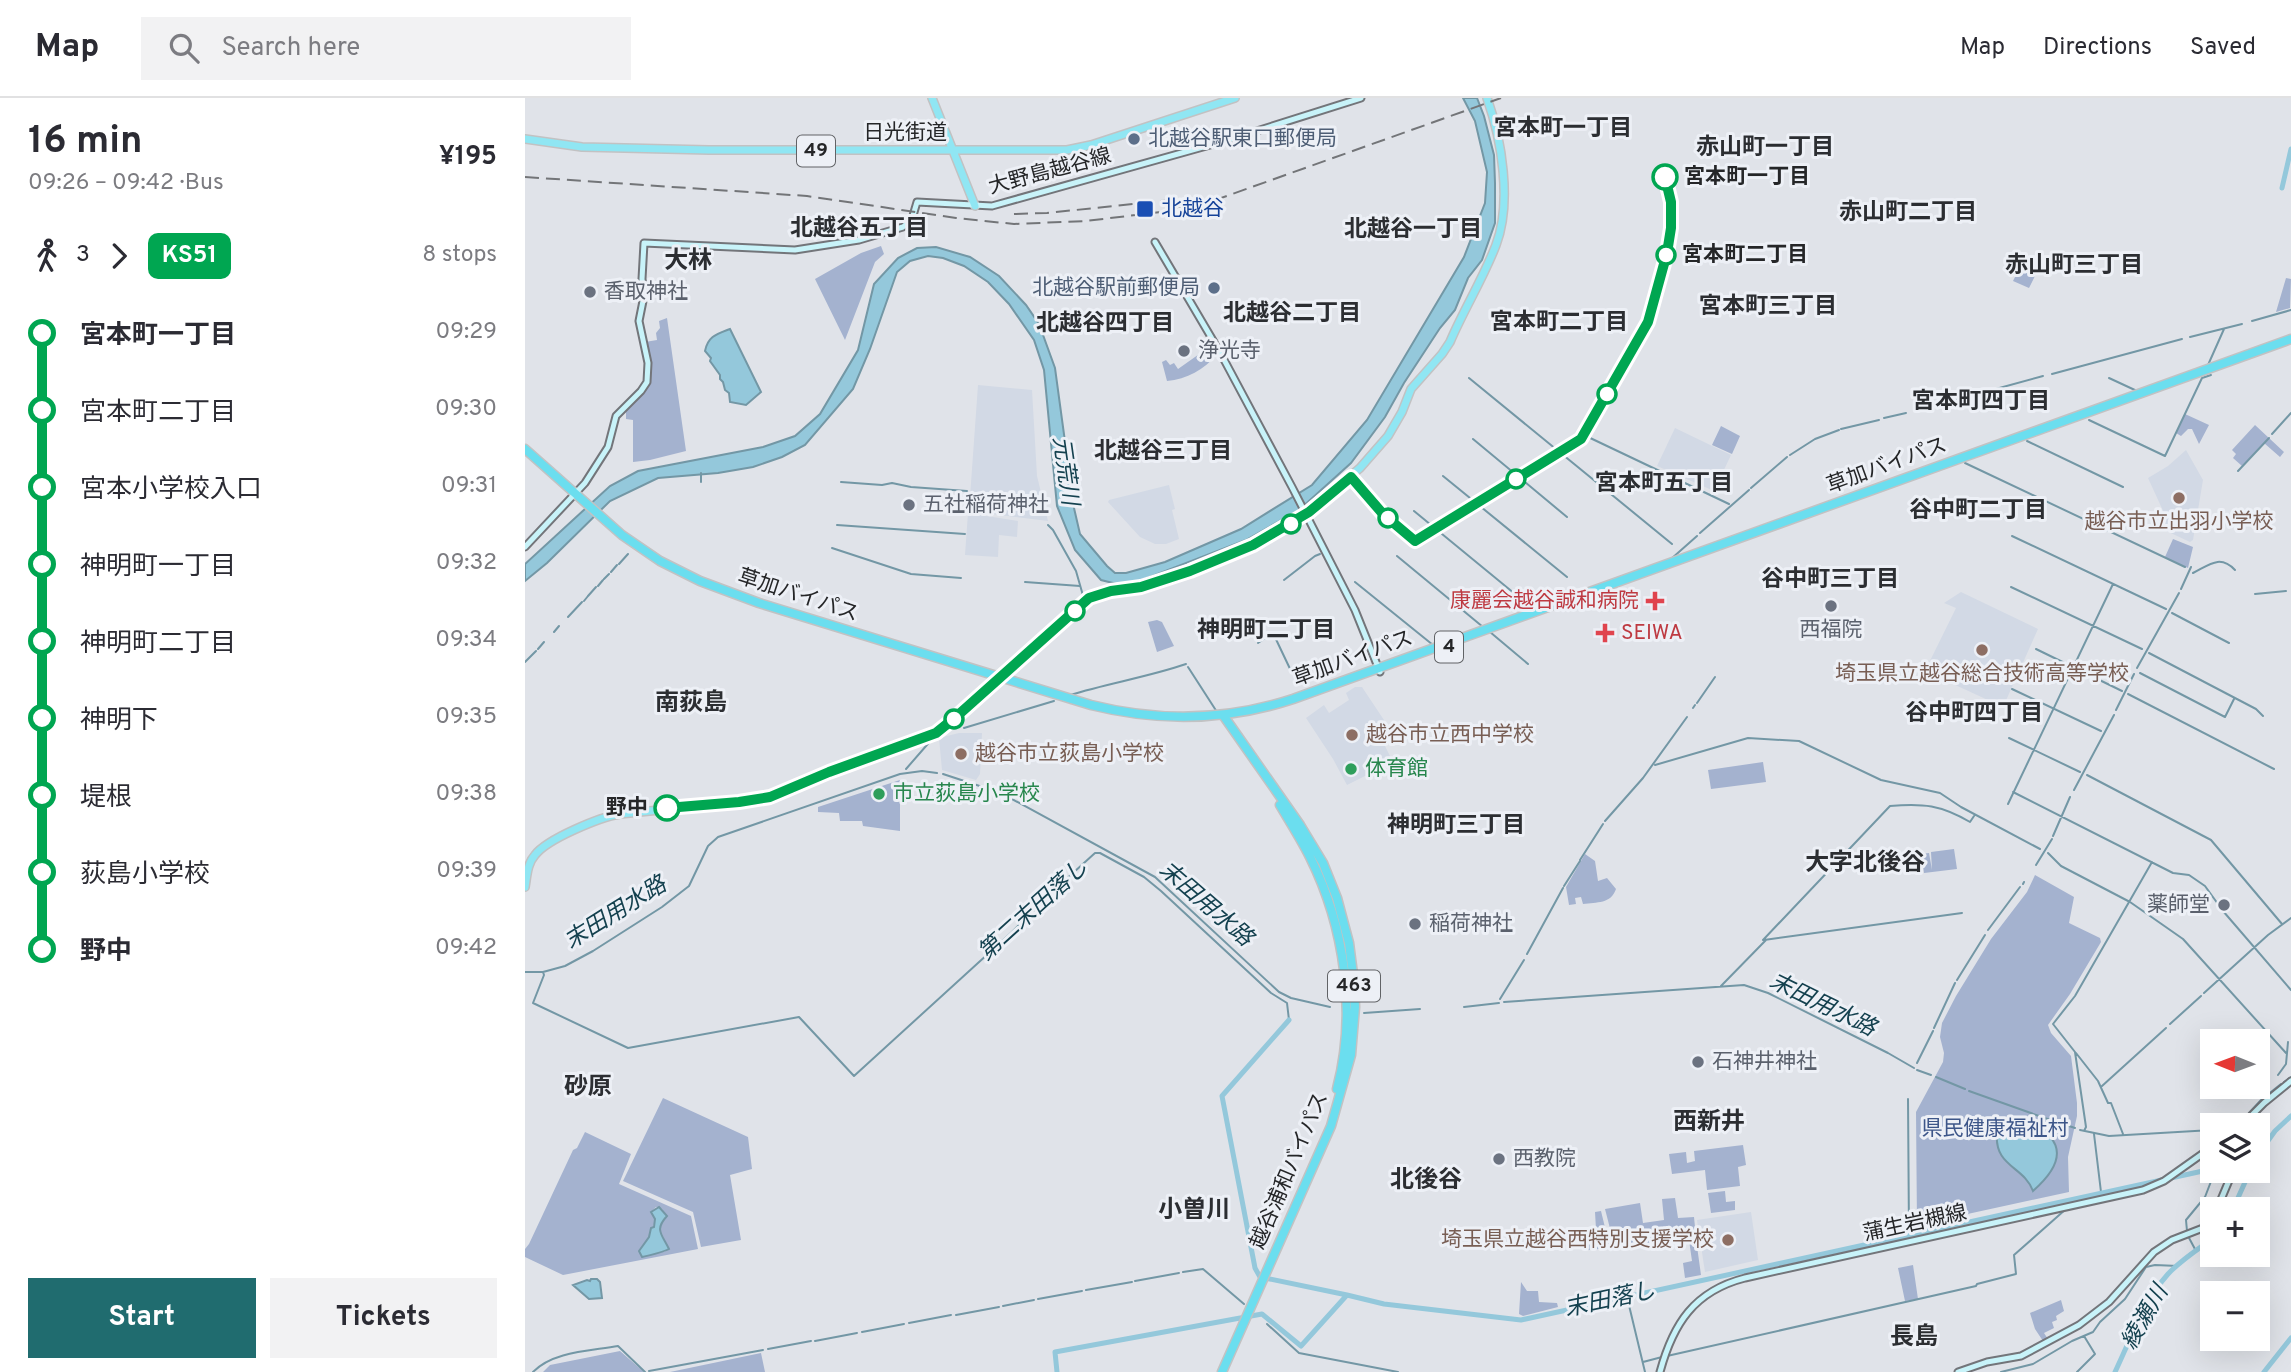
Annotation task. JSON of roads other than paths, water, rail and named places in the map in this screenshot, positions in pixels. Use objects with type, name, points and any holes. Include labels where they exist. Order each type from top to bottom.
[{"type":"highway","name":"草加バイパス","points":[[525,451],[637,550],[666,568],[722,594],[999,679],[1117,711],[1164,717],[1222,717],[1282,703],[1379,670],[2291,341]]},
{"type":"highway","name":"越谷浦和バイパス","points":[[1219,1372],[1319,1143],[1340,1080],[1346,1032],[1345,989],[1339,941],[1318,873],[1304,844],[1222,717]]},
{"type":"highway","name":"越谷浦和バイパス","points":[[1219,1372],[1331,1126],[1349,1066],[1355,1015],[1349,943],[1327,872],[1300,825],[1222,717]]},
{"type":"highway","points":[[1316,856],[1324,873],[1330,906]]},
{"type":"main road","points":[[929,98],[973,206]]},
{"type":"main road","name":"日光街道","points":[[525,139],[575,146],[641,149],[1075,149],[1235,98]]},
{"type":"main road","name":"大野島越谷線","points":[[525,547],[576,497],[606,451],[616,416],[647,382],[648,363],[639,321],[644,296],[644,243],[776,250],[816,248],[859,240],[903,227],[912,219],[917,202],[992,205],[1136,166],[1361,98]]},
{"type":"main road","points":[[525,887],[530,863],[543,847],[600,819],[621,814],[750,801],[776,795],[829,772],[936,733],[1089,598],[1111,591],[1141,587],[1207,565],[1265,540],[1305,513],[1360,468],[1388,436],[1402,412],[1411,388],[1446,349],[1492,256],[1502,225],[1503,186],[1498,140],[1487,98]]},
{"type":"main road","points":[[1155,242],[1221,354],[1292,488],[1355,610],[1379,670]]},
{"type":"main road","points":[[2254,1113],[2291,1082]]},
{"type":"main road","name":"蒲生岩槻線","points":[[1660,1372],[1672,1334],[1685,1314],[1707,1294],[1733,1281],[2139,1191],[2164,1181],[2200,1156]]},
{"type":"main road","points":[[1958,1372],[1987,1362],[2021,1356],[2079,1325],[2109,1302],[2154,1252],[2172,1240],[2200,1229]]},
{"type":"water","name":"元荒川","points":[[1463,98],[1477,98],[1494,155],[1495,223],[1482,260],[1468,278],[1455,310],[1440,328],[1385,417],[1351,463],[1299,510],[1246,540],[1137,582],[1117,584],[1101,580],[1075,550],[1057,506],[1044,370],[1034,340],[1009,304],[988,282],[964,266],[928,256],[910,261],[897,272],[853,389],[805,445],[753,467],[658,478],[610,501],[525,581],[525,564],[610,486],[638,471],[763,447],[795,436],[820,414],[858,350],[874,284],[898,258],[917,248],[936,247],[970,257],[999,276],[1026,305],[1039,324],[1055,368],[1080,534],[1115,573],[1126,573],[1165,562],[1241,529],[1312,485],[1367,420],[1464,257],[1485,203],[1487,172],[1475,121]]},
{"type":"water","points":[[730,329],[761,392],[746,405],[730,402],[729,393],[705,351],[711,339]]},
{"type":"water","points":[[2009,1123],[2040,1130],[2050,1137],[2055,1145],[2057,1155],[2053,1166],[2033,1191],[2023,1176],[2000,1153],[1997,1133],[2002,1126]]},
{"type":"water","points":[[659,1207],[667,1216],[660,1229],[669,1249],[642,1257],[639,1251],[654,1227],[655,1219],[651,1212]]},
{"type":"water","points":[[591,1279],[600,1282],[602,1298],[589,1299],[573,1285]]},
{"type":"waterway","points":[[2282,188],[2291,149]]},
{"type":"waterway","points":[[2252,321],[2291,310]]},
{"type":"waterway","points":[[2190,337],[2242,324]]},
{"type":"waterway","points":[[2208,365],[2224,329]]},
{"type":"waterway","points":[[2052,374],[2182,339]]},
{"type":"waterway","points":[[2089,420],[2165,456],[2202,378],[2211,375]]},
{"type":"waterway","points":[[1981,393],[2043,376]]},
{"type":"waterway","points":[[1469,378],[1672,544]]},
{"type":"waterway","points":[[2109,378],[2137,391]]},
{"type":"waterway","points":[[1914,410],[1976,394]]},
{"type":"waterway","points":[[1884,418],[1906,413]]},
{"type":"waterway","points":[[2272,434],[2291,413]]},
{"type":"waterway","points":[[1841,429],[1879,420]]},
{"type":"waterway","points":[[1790,455],[1815,439],[1839,430]]},
{"type":"waterway","points":[[1586,436],[1729,504]]},
{"type":"waterway","points":[[2238,471],[2269,438]]},
{"type":"waterway","points":[[1473,439],[1567,517]]},
{"type":"waterway","points":[[2027,441],[2123,487]]},
{"type":"waterway","points":[[1751,488],[1787,457]]},
{"type":"waterway","points":[[1965,463],[2185,567]]},
{"type":"waterway","points":[[701,473],[701,482]]},
{"type":"waterway","points":[[1443,476],[1567,577]]},
{"type":"waterway","points":[[841,482],[882,485],[892,483],[967,491]]},
{"type":"waterway","points":[[1700,533],[1749,490]]},
{"type":"waterway","points":[[1414,511],[1532,608]]},
{"type":"waterway","points":[[837,525],[965,534]]},
{"type":"waterway","points":[[1048,525],[1076,571],[1084,599]]},
{"type":"waterway","points":[[1671,559],[1697,536]]},
{"type":"waterway","points":[[2012,536],[2166,609]]},
{"type":"waterway","points":[[832,548],[911,574],[961,578]]},
{"type":"waterway","points":[[619,564],[628,554]]},
{"type":"waterway","points":[[1284,580],[1320,554]]},
{"type":"waterway","points":[[1397,556],[1483,627]]},
{"type":"waterway","points":[[2193,573],[2214,562],[2230,565],[2235,570]]},
{"type":"waterway","points":[[611,572],[617,565]]},
{"type":"waterway","points":[[2181,589],[2191,567]]},
{"type":"waterway","points":[[604,579],[609,574]]},
{"type":"waterway","points":[[598,586],[603,580]]},
{"type":"waterway","points":[[1025,582],[1080,586]]},
{"type":"waterway","points":[[1355,582],[1433,645]]},
{"type":"waterway","points":[[2008,804],[2113,584]]},
{"type":"waterway","points":[[588,596],[596,587]]},
{"type":"waterway","points":[[2011,587],[2142,649]]},
{"type":"waterway","points":[[2255,594],[2286,591]]},
{"type":"waterway","points":[[2137,668],[2179,593]]},
{"type":"waterway","points":[[584,601],[588,596]]},
{"type":"waterway","points":[[568,617],[582,602]]},
{"type":"waterway","points":[[2172,613],[2229,643]]},
{"type":"waterway","points":[[554,632],[559,626]]},
{"type":"waterway","points":[[1490,632],[1528,664]]},
{"type":"waterway","points":[[1258,643],[1273,633],[1292,673]]},
{"type":"waterway","points":[[538,649],[544,642]]},
{"type":"waterway","points":[[2036,649],[2122,691]]},
{"type":"waterway","points":[[525,662],[536,651]]},
{"type":"waterway","points":[[2149,653],[2256,709],[2263,716]]},
{"type":"waterway","points":[[1070,695],[1186,664]]},
{"type":"waterway","points":[[1188,667],[1217,712]]},
{"type":"waterway","points":[[2140,673],[2225,717],[2234,699]]},
{"type":"waterway","points":[[2116,710],[2134,674]]},
{"type":"waterway","points":[[1697,703],[1715,677]]},
{"type":"waterway","points":[[2012,689],[2101,731]]},
{"type":"waterway","points":[[2128,694],[2274,769]]},
{"type":"waterway","points":[[964,728],[1054,701]]},
{"type":"waterway","points":[[2074,790],[2114,715]]},
{"type":"waterway","points":[[1605,821],[1643,778],[1687,717]]},
{"type":"waterway","points":[[906,769],[933,738]]},
{"type":"waterway","points":[[1655,765],[1748,738],[1799,741],[1881,780],[1940,793],[2040,849]]},
{"type":"waterway","points":[[2009,738],[2080,772]]},
{"type":"waterway","name":"末田用水路","points":[[525,972],[543,972],[565,966],[662,907],[689,886],[708,846],[718,837],[900,774],[922,771],[937,773]]},
{"type":"waterway","name":"末田用水路","points":[[943,774],[1001,793],[1155,877],[1279,992],[1291,998],[1330,1007]]},
{"type":"waterway","points":[[2087,775],[2211,840],[2282,924]]},
{"type":"waterway","points":[[2013,792],[2173,873],[2189,875],[2205,886],[2291,990]]},
{"type":"waterway","points":[[2053,836],[2070,797]]},
{"type":"waterway","points":[[1763,940],[1890,806],[1931,806],[1970,822],[1974,816]]},
{"type":"waterway","points":[[1580,860],[1603,824]]},
{"type":"waterway","points":[[2036,865],[2052,839]]},
{"type":"waterway","name":"第二末田落し","points":[[543,972],[533,1003],[628,1048],[799,1017],[854,1076],[1095,853],[1100,853],[1144,877],[1161,891],[1271,993],[1287,1003],[1289,1020]]},
{"type":"waterway","points":[[2048,853],[2061,866],[2130,902],[2183,939],[2286,1053]]},
{"type":"waterway","points":[[1564,886],[1580,861]]},
{"type":"waterway","points":[[2084,1131],[2086,1127],[2075,1052],[2053,1024],[2075,996],[2152,862]]},
{"type":"waterway","points":[[1988,930],[2020,887]]},
{"type":"waterway","points":[[1527,954],[1563,888]]},
{"type":"waterway","points":[[1764,940],[1962,913]]},
{"type":"waterway","points":[[2204,993],[2268,935],[2291,918]]},
{"type":"waterway","points":[[1957,980],[1985,935]]},
{"type":"waterway","points":[[1721,986],[1766,940]]},
{"type":"waterway","points":[[1500,999],[1524,960]]},
{"type":"waterway","points":[[1934,1028],[1955,983]]},
{"type":"waterway","name":"末田用水路","points":[[1504,1002],[1744,985],[1768,993],[1914,1068]]},
{"type":"waterway","points":[[2170,1024],[2201,996]]},
{"type":"waterway","name":"末田用水路","points":[[1464,1007],[1499,1003]]},
{"type":"waterway","name":"末田用水路","points":[[1364,1013],[1420,1009]]},
{"type":"waterway","name":"第二末田落し","points":[[1289,1020],[1222,1096],[1255,1268],[1260,1277],[1347,1295]]},
{"type":"waterway","points":[[2102,1086],[2166,1028]]},
{"type":"waterway","points":[[1917,1063],[1933,1031]]},
{"type":"waterway","points":[[2278,1075],[2286,1064],[2288,1042]]},
{"type":"waterway","points":[[2076,1053],[2098,1081],[2108,1103],[2111,1103],[2123,1134]]},
{"type":"waterway","points":[[1917,1070],[1931,1075]]},
{"type":"waterway","points":[[1936,1077],[1965,1089]]},
{"type":"waterway","points":[[2284,1082],[2291,1077]]},
{"type":"waterway","points":[[2249,1113],[2281,1084]]},
{"type":"waterway","points":[[1969,1091],[2056,1122]]},
{"type":"waterway","points":[[1908,1099],[1909,1235]]},
{"type":"waterway","name":"綾瀬川","points":[[2270,1138],[2291,1116]]},
{"type":"waterway","points":[[2060,1123],[2075,1128]]},
{"type":"waterway","points":[[2080,1130],[2109,1136],[2200,1131]]},
{"type":"waterway","points":[[2094,1134],[2101,1192]]},
{"type":"waterway","name":"末田落し","points":[[1057,1372],[1055,1352],[1262,1314],[1301,1346],[1347,1295],[1384,1304],[1521,1320],[2200,1172]]},
{"type":"waterway","points":[[2187,1231],[2186,1220],[2205,1197],[2210,1183]]},
{"type":"waterway","name":"綾瀬川","points":[[2238,1197],[2245,1183]]},
{"type":"waterway","name":"末田落し","points":[[2072,1203],[2079,1197]]},
{"type":"waterway","points":[[1667,1356],[1976,1286],[2016,1274],[2014,1255],[2066,1209]]},
{"type":"waterway","points":[[2188,1236],[2196,1251]]},
{"type":"waterway","name":"綾瀬川","points":[[2115,1372],[2144,1309],[2159,1285],[2178,1264],[2200,1248]]},
{"type":"waterway","points":[[2001,1372],[2033,1364],[2093,1332],[2125,1299],[2146,1267],[2178,1266]]},
{"type":"waterway","points":[[1183,1272],[1203,1269],[1244,1304]]},
{"type":"waterway","points":[[1135,1281],[1179,1273]]},
{"type":"waterway","points":[[1086,1290],[1132,1282]]},
{"type":"waterway","points":[[1038,1299],[1082,1291]]},
{"type":"waterway","points":[[1627,1297],[1645,1372]]},
{"type":"waterway","points":[[1003,1306],[1034,1300]]},
{"type":"waterway","points":[[956,1315],[999,1307]]},
{"type":"waterway","points":[[909,1323],[951,1315]]},
{"type":"waterway","points":[[862,1332],[904,1324]]},
{"type":"waterway","points":[[1267,1324],[1299,1353],[1398,1372]]},
{"type":"waterway","points":[[815,1341],[857,1333]]},
{"type":"waterway","points":[[2077,1372],[2095,1354],[2084,1336]]},
{"type":"waterway","points":[[2264,1372],[2291,1338]]},
{"type":"waterway","points":[[768,1349],[811,1341]]},
{"type":"waterway","points":[[533,1372],[541,1365],[562,1356],[618,1346],[645,1372]]},
{"type":"waterway","points":[[649,1371],[763,1350]]},
{"type":"waterway","points":[[1643,1362],[1662,1357]]},
{"type":"railway","points":[[525,177],[807,196],[1014,224],[1086,221],[1161,212],[1207,203],[1501,98]]},
{"type":"railway","points":[[1014,214],[1171,200]]},
{"type":"place","name":"北越谷駅東口郵便局","points":[[1134,139]]},
{"type":"place","name":"宮本町一丁目","points":[[1665,177]]},
{"type":"place","name":"北越谷","points":[[1145,209]]},
{"type":"place","name":"宮本町二丁目","points":[[1666,255]]},
{"type":"place","name":"北越谷駅前郵便局","points":[[1214,288]]},
{"type":"place","name":"香取神社","points":[[590,292]]},
{"type":"place","name":"浄光寺","points":[[1184,351]]},
{"type":"place","name":"越谷市立出羽小学校","points":[[2179,498]]},
{"type":"place","name":"五社稲荷神社","points":[[909,505]]},
{"type":"place","name":"康麗会越谷誠和病院","points":[[1655,601]]},
{"type":"place","name":"西福院","points":[[1831,606]]},
{"type":"place","name":"SEIWA","points":[[1605,633]]},
{"type":"place","name":"埼玉県立越谷総合技術高等学校","points":[[1982,650]]},
{"type":"place","name":"越谷市立西中学校","points":[[1352,735]]},
{"type":"place","name":"越谷市立荻島小学校","points":[[961,754]]},
{"type":"place","name":"体育館","points":[[1351,769]]},
{"type":"place","name":"市立荻島小学校","points":[[879,794]]},
{"type":"place","name":"野中","points":[[667,808]]},
{"type":"place","name":"薬師堂","points":[[2224,905]]},
{"type":"place","name":"稲荷神社","points":[[1415,924]]},
{"type":"place","name":"石神井神社","points":[[1698,1062]]},
{"type":"place","name":"西教院","points":[[1499,1159]]},
{"type":"place","name":"埼玉県立越谷西特別支援学校","points":[[1728,1240]]},
{"type":"district","name":"宮本町一丁目","points":[[1563,129]]},
{"type":"district","name":"赤山町一丁目","points":[[1765,148]]},
{"type":"district","name":"赤山町二丁目","points":[[1908,213]]},
{"type":"district","name":"北越谷五丁目","points":[[859,229]]},
{"type":"district","name":"北越谷一丁目","points":[[1413,230]]},
{"type":"district","name":"大林","points":[[688,262]]},
{"type":"district","name":"赤山町三丁目","points":[[2074,266]]},
{"type":"district","name":"宮本町三丁目","points":[[1768,307]]},
{"type":"district","name":"北越谷二丁目","points":[[1292,314]]},
{"type":"district","name":"宮本町二丁目","points":[[1559,323]]},
{"type":"district","name":"北越谷四丁目","points":[[1105,324]]},
{"type":"district","name":"宮本町四丁目","points":[[1981,402]]},
{"type":"district","name":"北越谷三丁目","points":[[1163,452]]},
{"type":"district","name":"宮本町五丁目","points":[[1664,484]]},
{"type":"district","name":"谷中町二丁目","points":[[1978,511]]},
{"type":"district","name":"谷中町三丁目","points":[[1830,580]]},
{"type":"district","name":"神明町二丁目","points":[[1266,631]]},
{"type":"district","name":"南荻島","points":[[691,704]]},
{"type":"district","name":"谷中町四丁目","points":[[1974,714]]},
{"type":"district","name":"神明町三丁目","points":[[1456,826]]},
{"type":"district","name":"大字北後谷","points":[[1865,864]]},
{"type":"district","name":"砂原","points":[[588,1088]]},
{"type":"district","name":"西新井","points":[[1709,1123]]},
{"type":"district","name":"北後谷","points":[[1426,1181]]},
{"type":"district","name":"小曽川","points":[[1194,1211]]},
{"type":"district","name":"長島","points":[[1914,1338]]},
{"type":"park label","name":"県民健康福祉村","points":[[1995,1129]]}]
